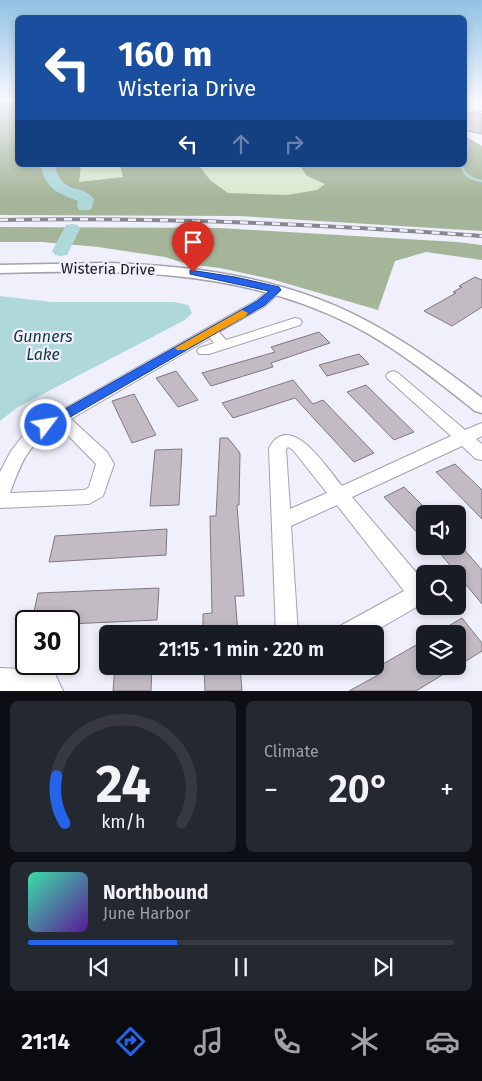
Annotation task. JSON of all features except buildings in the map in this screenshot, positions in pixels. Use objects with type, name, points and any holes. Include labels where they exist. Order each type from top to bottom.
[{"type":"street","name":"Wisteria Drive","points":[[0,269],[165,270],[235,280],[276,290],[340,314],[382,335],[424,362],[482,407]]},
{"type":"street","points":[[0,496],[9,469],[18,451],[34,433],[261,303],[276,290]]},
{"type":"street","points":[[204,351],[295,322]]},
{"type":"street","points":[[212,331],[223,345]]},
{"type":"street","points":[[393,376],[482,454]]},
{"type":"street","points":[[0,501],[89,497],[98,491],[105,464],[101,457],[59,417]]},
{"type":"street","points":[[281,522],[482,429]]},
{"type":"street","points":[[287,625],[277,448],[288,440],[294,442],[413,584],[415,591],[412,598],[364,625]]},
{"type":"street","points":[[0,680],[47,682],[51,691]]},
{"type":"shaded area","points":[[0,132],[15,132],[15,167],[466,167],[482,209],[0,193]]},
{"type":"shaded area","points":[[0,132],[15,132],[15,167],[81,167],[79,182],[123,177],[120,167],[200,167],[211,181],[228,193],[287,195],[317,190],[325,184],[307,176],[300,167],[467,167],[467,137],[482,146],[482,231],[238,216],[0,215]]},
{"type":"shaded area","points":[[0,227],[219,228],[457,242],[482,245],[482,260],[426,252],[395,261],[378,310],[271,279],[220,268],[187,264],[165,257],[98,247],[42,242],[0,242]]},
{"type":"water","name":"Gunners Lake","points":[[0,296],[52,302],[174,302],[188,305],[192,313],[185,320],[18,407],[0,421]]},
{"type":"waterway","points":[[47,167],[49,174],[56,185],[65,191],[86,199],[85,207]]},
{"type":"waterway","points":[[462,167],[468,176],[482,181]]},
{"type":"waterway","points":[[61,251],[72,229]]},
{"type":"railway","points":[[0,220],[241,222],[482,236]]},
{"type":"slow traffic","points":[[181,348],[242,313]]},
{"type":"route","points":[[46,425],[261,303],[276,290],[193,272]]}]
